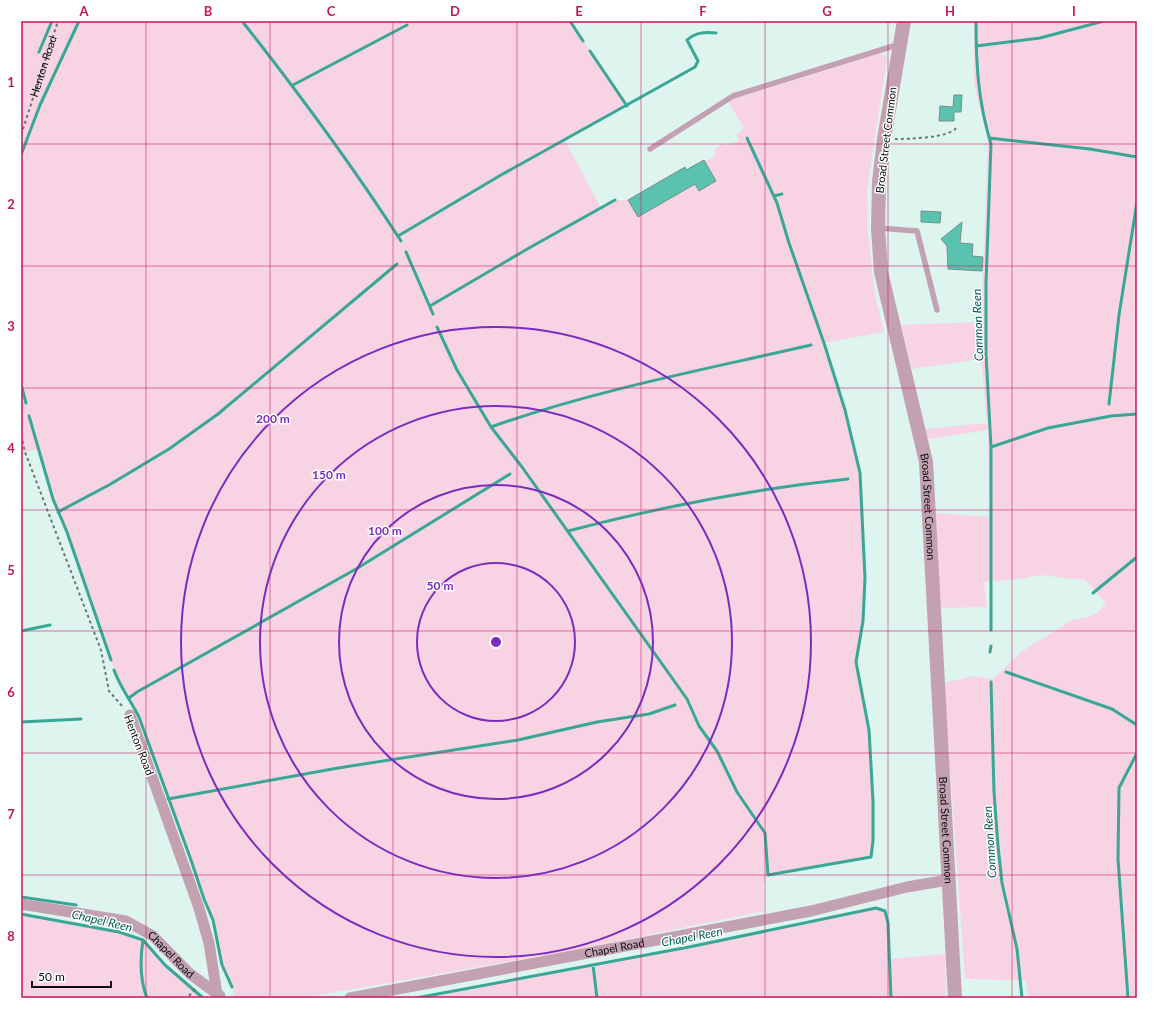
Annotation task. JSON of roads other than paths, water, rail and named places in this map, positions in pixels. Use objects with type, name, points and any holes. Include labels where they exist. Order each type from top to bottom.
[{"type":"street","name":"Broad Street Common","points":[[904,21],[884,139],[879,182],[878,228],[881,272],[914,405],[926,462],[955,998]]},
{"type":"street","name":"Henton Road","points":[[130,715],[201,915],[209,943],[219,996]]},
{"type":"street","name":"Chapel Road","points":[[350,998],[811,911],[900,889],[948,880]]},
{"type":"street","name":"Chapel Road","points":[[21,904],[126,921],[153,936],[189,973],[219,996]]},
{"type":"lane","points":[[650,149],[732,96],[900,44]]},
{"type":"lane","points":[[878,228],[917,231],[937,310]]},
{"type":"waterway","points":[[39,52],[52,21]]},
{"type":"waterway","points":[[21,155],[40,105],[79,21]]},
{"type":"waterway","points":[[242,21],[324,129],[401,241]]},
{"type":"waterway","points":[[570,21],[583,41]]},
{"type":"waterway","name":"Common Reen","points":[[976,21],[979,83],[983,113],[991,144],[986,283],[986,354],[991,447],[991,630]]},
{"type":"waterway","points":[[976,46],[1040,38],[1104,21]]},
{"type":"waterway","points":[[293,85],[407,25]]},
{"type":"waterway","points":[[398,236],[501,175],[695,67],[698,61],[687,40],[694,35],[701,33],[716,33]]},
{"type":"waterway","points":[[590,51],[627,106]]},
{"type":"waterway","points":[[437,327],[457,370],[491,427],[522,467],[687,699],[699,726],[717,751],[737,792],[765,833],[768,875],[871,857],[873,841],[873,801],[869,730],[856,662],[863,621],[865,578],[860,473],[845,410],[777,203],[747,138]]},
{"type":"waterway","points":[[989,138],[1090,149],[1137,157]]},
{"type":"waterway","points":[[774,196],[782,194]]},
{"type":"waterway","points":[[430,306],[615,200]]},
{"type":"waterway","points":[[1109,404],[1119,315],[1137,202]]},
{"type":"waterway","points":[[406,252],[433,314]]},
{"type":"waterway","points":[[58,512],[109,485],[169,449],[218,414],[397,264]]},
{"type":"waterway","points":[[491,427],[609,391],[811,345]]},
{"type":"waterway","points":[[21,384],[26,403]]},
{"type":"waterway","points":[[991,447],[1048,428],[1111,416],[1137,414]]},
{"type":"waterway","points":[[29,416],[53,499],[67,532],[111,660]]},
{"type":"waterway","points":[[129,698],[137,692],[356,569],[510,474]]},
{"type":"waterway","points":[[568,531],[637,514],[707,500],[777,488],[848,479]]},
{"type":"waterway","points":[[1093,593],[1137,557]]},
{"type":"waterway","points":[[21,631],[50,625]]},
{"type":"waterway","points":[[990,652],[991,646]]},
{"type":"waterway","points":[[114,670],[119,682],[139,717],[204,899],[213,920],[222,965],[232,987]]},
{"type":"waterway","points":[[1006,672],[1112,709],[1137,725]]},
{"type":"waterway","name":"Common Reen","points":[[991,682],[994,792],[998,846],[1002,883],[1017,949],[1022,998]]},
{"type":"waterway","points":[[168,799],[338,768],[518,740],[597,722],[649,714],[675,705]]},
{"type":"waterway","points":[[21,722],[81,719]]},
{"type":"waterway","points":[[1128,998],[1118,859],[1119,788],[1137,753]]},
{"type":"waterway","points":[[21,897],[76,905]]},
{"type":"waterway","name":"Chapel Reen","points":[[416,998],[689,947],[876,908],[885,911],[888,923],[891,998]]},
{"type":"waterway","name":"Chapel Reen","points":[[21,914],[119,932],[143,940],[165,965],[203,998]]},
{"type":"waterway","points":[[143,940],[141,969],[147,998]]},
{"type":"waterway","points":[[593,965],[597,998]]}]
